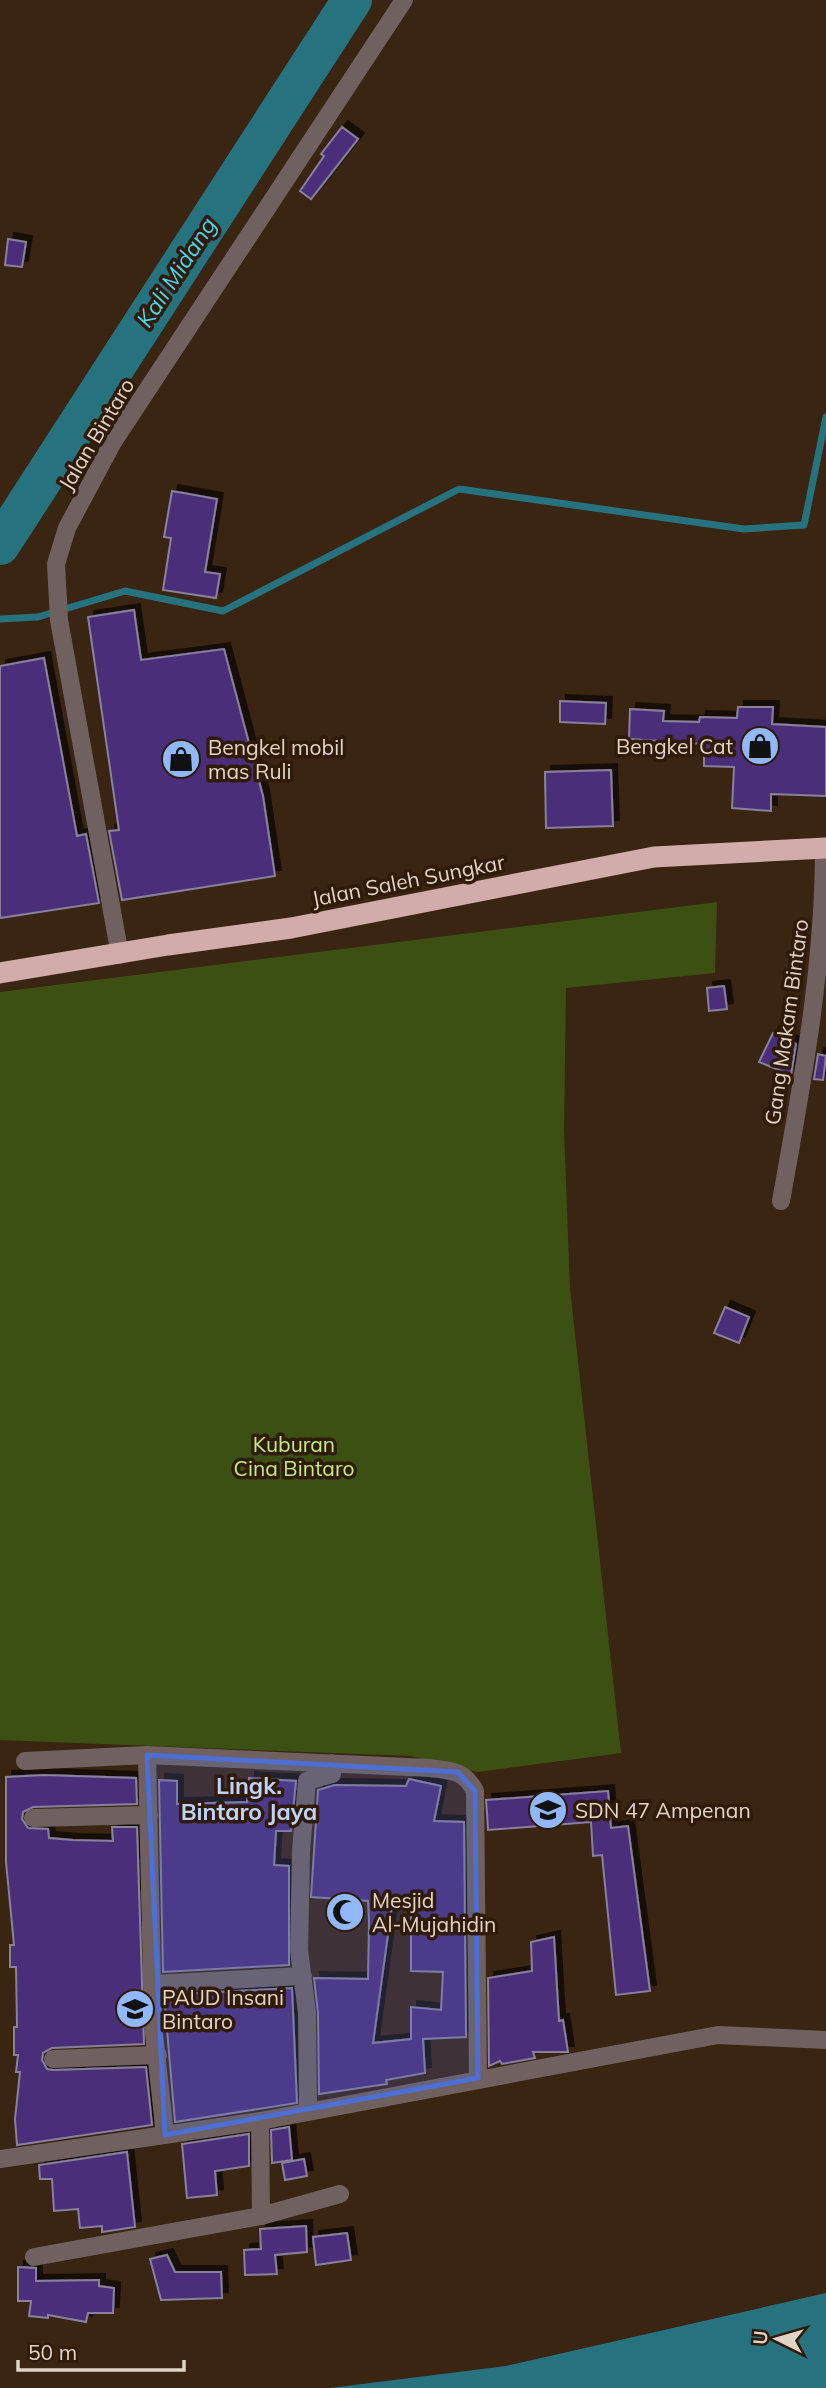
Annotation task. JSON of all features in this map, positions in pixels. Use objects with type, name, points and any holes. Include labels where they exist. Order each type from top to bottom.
[{"type":"highway","name":"Jalan Saleh Sungkar","points":[[0,974],[168,945],[290,929],[654,858],[825,848]]},
{"type":"street","name":"Jalan Bintaro","points":[[120,955],[60,620],[55,564],[67,528],[113,442],[404,0]]},
{"type":"street","name":"Gang Makam Bintaro","points":[[781,1201],[816,1002],[824,913],[825,848]]},
{"type":"street","points":[[147,1755],[152,1984],[164,2136]]},
{"type":"street","points":[[25,1761],[147,1755],[332,1763],[458,1772],[466,1776],[475,1791],[478,2078]]},
{"type":"street","points":[[308,2110],[307,2013],[299,1950],[301,1852],[307,1780],[332,1774],[332,1763]]},
{"type":"street","points":[[33,1818],[149,1815]]},
{"type":"street","points":[[152,1984],[303,1976]]},
{"type":"street","points":[[0,2159],[260,2121],[718,2035],[826,2040]]},
{"type":"street","points":[[53,2059],[158,2054]]},
{"type":"street","points":[[260,2121],[261,2217]]},
{"type":"street","points":[[34,2257],[261,2217],[340,2194]]},
{"type":"highlighted area","points":[[147,1755],[458,1772],[475,1791],[478,2078],[165,2135]]},
{"type":"green space","name":"Kuburan Cina Bintaro","points":[[717,902],[715,973],[566,988],[564,1130],[570,1288],[621,1753],[477,1772],[410,1756],[0,1740],[0,992]]},
{"type":"water","points":[[826,2293],[826,2388],[330,2388],[506,2366]]},
{"type":"building","points":[[342,127],[358,139],[311,199],[300,191],[324,156],[321,154]]},
{"type":"building","points":[[8,239],[26,242],[22,267],[5,265]]},
{"type":"building","points":[[172,491],[217,499],[205,572],[220,574],[216,598],[163,590],[171,538],[164,537]]},
{"type":"building","name":"Bengkel mobil mas Ruli","points":[[134,610],[141,660],[224,649],[263,796],[275,876],[122,900],[109,831],[119,830],[88,617]]},
{"type":"building","points":[[44,658],[77,836],[86,834],[99,903],[0,918],[0,666]]},
{"type":"building","points":[[560,701],[606,703],[605,724],[560,722]]},
{"type":"building","points":[[738,707],[773,707],[772,724],[826,727],[826,796],[771,794],[771,811],[732,808],[734,767],[704,766],[704,744],[629,739],[630,709],[664,711],[663,721],[699,722],[700,717],[737,718]]},
{"type":"building","points":[[611,770],[613,826],[546,828],[545,772]]},
{"type":"building","points":[[724,986],[727,1009],[709,1011],[707,988]]},
{"type":"building","points":[[773,1033],[796,1044],[791,1075],[759,1062]]},
{"type":"building","points":[[818,1054],[826,1056],[823,1080],[814,1079]]},
{"type":"building","points":[[725,1307],[749,1317],[739,1343],[714,1333]]},
{"type":"building","points":[[44,1775],[136,1778],[137,1804],[33,1807],[23,1812],[22,1819],[28,1828],[48,1829],[49,1838],[73,1840],[113,1841],[112,1827],[137,1827],[144,2044],[52,2048],[43,2053],[42,2060],[47,2069],[53,2070],[146,2067],[152,2125],[17,2145],[15,2119],[20,2072],[16,2072],[18,2055],[14,2055],[14,2027],[17,2027],[16,1967],[10,1967],[10,1945],[14,1945],[6,1862],[6,1777]]},
{"type":"building","points":[[249,1778],[296,1781],[291,1831],[276,1831],[274,1865],[289,1866],[289,1965],[163,1972],[159,1780],[177,1781],[177,1804],[247,1802]]},
{"type":"building","points":[[409,1779],[441,1786],[434,1821],[464,1822],[466,2037],[423,2039],[425,2073],[386,2080],[387,2084],[319,2094],[318,2013],[314,1978],[368,1979],[369,1922],[368,1901],[311,1897],[318,1790],[335,1785],[406,1786]],"holes":[[[393,1898],[411,1899],[411,1971],[443,1972],[441,2010],[411,2007],[411,2039],[373,2043]]]},
{"type":"building","points":[[608,1791],[611,1828],[628,1826],[650,1991],[616,1995],[602,1855],[593,1856],[591,1822],[488,1830],[486,1800]]},
{"type":"building","points":[[554,1937],[559,2021],[563,2020],[568,2052],[533,2052],[535,2058],[502,2064],[500,2061],[489,2066],[488,1978],[532,1971],[531,1942]]},
{"type":"building","points":[[292,1988],[297,2103],[175,2122],[164,1995]]},
{"type":"building","points":[[289,2127],[292,2160],[272,2163],[271,2130]]},
{"type":"building","points":[[249,2134],[249,2166],[215,2171],[217,2195],[187,2198],[182,2144]]},
{"type":"building","points":[[127,2152],[135,2227],[102,2232],[102,2226],[80,2228],[78,2209],[54,2211],[52,2179],[40,2179],[39,2165]]},
{"type":"building","points":[[304,2159],[307,2176],[285,2180],[282,2163]]},
{"type":"building","points":[[306,2226],[307,2252],[275,2255],[277,2274],[245,2275],[244,2250],[261,2249],[260,2229]]},
{"type":"building","points":[[347,2233],[351,2260],[316,2265],[313,2237]]},
{"type":"building","points":[[167,2255],[175,2272],[221,2272],[222,2298],[161,2300],[150,2259]]},
{"type":"building","points":[[18,2267],[36,2268],[36,2281],[99,2280],[99,2286],[114,2288],[113,2313],[88,2313],[86,2322],[48,2315],[48,2318],[29,2316],[31,2301],[18,2301]]},
{"type":"waterway","name":"Kali Midang","points":[[0,545],[352,0]]},
{"type":"waterway","points":[[0,619],[38,617],[125,591],[223,611],[459,489],[744,529],[804,525],[826,417]]},
{"type":"place","name":"Bengkel Cat","points":[[760,746]]},
{"type":"place","name":"Bengkel mobil mas Ruli","points":[[181,759]]},
{"type":"place","name":"SDN 47 Ampenan","points":[[548,1810]]},
{"type":"place","name":"Mesjid Al-Mujahidin","points":[[345,1912]]},
{"type":"place","name":"PAUD Insani Bintaro","points":[[135,2009]]},
{"type":"district","name":"Lingk. Bintaro Jaya","points":[[249,1798]]}]
